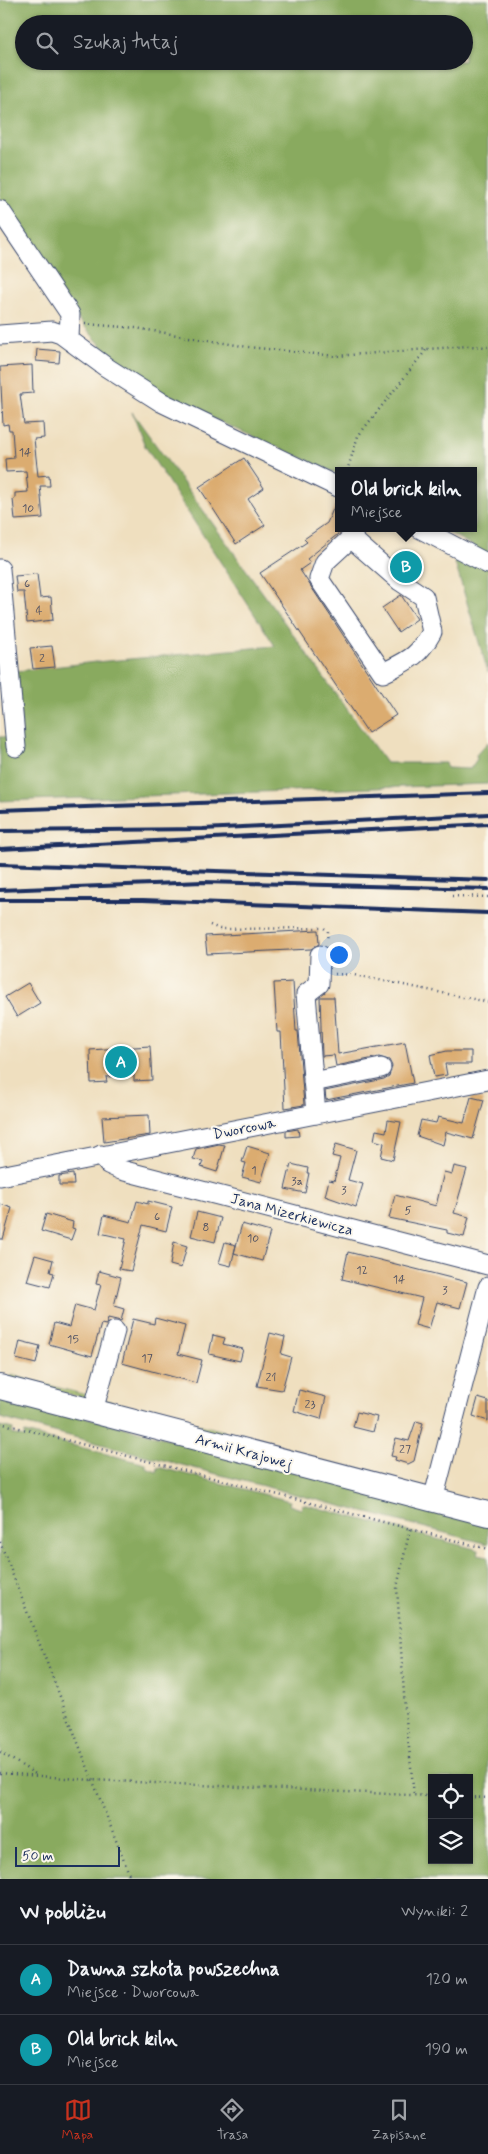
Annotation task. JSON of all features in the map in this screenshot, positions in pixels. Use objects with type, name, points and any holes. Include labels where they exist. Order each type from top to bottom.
[{"type":"main road","name":"Armii Krajowej","points":[[0,1387],[488,1514]]},
{"type":"street","points":[[0,210],[70,314],[70,331]]},
{"type":"street","points":[[0,335],[70,331],[106,367],[161,402],[335,486]]},
{"type":"street","points":[[427,532],[488,564]]},
{"type":"street","points":[[353,533],[400,581],[424,597],[428,612],[432,632],[422,650],[383,673],[319,580],[325,562],[353,533]]},
{"type":"street","points":[[0,568],[16,747]]},
{"type":"street","points":[[316,1114],[306,994],[319,984],[320,955]]},
{"type":"street","points":[[312,1082],[381,1068]]},
{"type":"street","name":"Dworcowa","points":[[0,1176],[488,1080]]},
{"type":"street","name":"Jana Mizerkiewicza","points":[[102,1155],[108,1164],[121,1170],[488,1265]]},
{"type":"street","points":[[433,1500],[488,1287]]},
{"type":"street","points":[[93,1411],[115,1331]]},
{"type":"path","points":[[70,331],[136,328],[248,347],[336,356],[488,346]]},
{"type":"path","points":[[348,467],[358,436],[426,349]]},
{"type":"path","points":[[452,896],[488,897]]},
{"type":"path","points":[[210,925],[220,929],[324,928],[328,931],[328,939],[320,955]]},
{"type":"path","points":[[319,976],[333,973],[354,975],[488,1002]]},
{"type":"path","points":[[0,1423],[488,1549]]},
{"type":"path","points":[[410,1528],[397,1587],[405,1710],[414,1795]]},
{"type":"path","points":[[0,1542],[131,1879]]},
{"type":"path","points":[[0,1752],[38,1776]]},
{"type":"path","points":[[0,1773],[92,1780],[428,1796]]},
{"type":"path","points":[[473,1797],[488,1798]]},
{"type":"green space","points":[[0,0],[488,0],[488,672],[455,563],[473,546],[448,532],[477,532],[477,467],[335,467],[335,473],[184,406],[124,372],[79,320],[0,198]]},
{"type":"green space","points":[[132,412],[386,763],[445,763],[447,768],[470,769],[477,759],[476,755],[488,742],[488,784],[0,801],[0,737],[22,736],[17,671],[275,646],[145,446]]},
{"type":"green space","points":[[11,1375],[93,1397],[93,1399],[10,1382]]},
{"type":"green space","points":[[0,1395],[488,1522],[488,1544],[0,1418]]},
{"type":"green space","points":[[101,1399],[162,1415],[161,1421],[100,1405]]},
{"type":"green space","points":[[170,1417],[224,1431],[222,1437],[168,1423]]},
{"type":"green space","points":[[0,1426],[13,1429],[12,1434],[24,1437],[25,1433],[146,1464],[146,1468],[157,1472],[158,1467],[290,1501],[289,1505],[301,1509],[303,1504],[479,1550],[478,1554],[488,1556],[488,1879],[0,1879]]},
{"type":"building","points":[[37,349],[60,351],[59,363],[36,361]]},
{"type":"building","points":[[32,365],[33,393],[20,394],[24,424],[43,423],[44,438],[34,439],[38,476],[49,475],[50,486],[40,486],[43,518],[15,520],[13,499],[15,499],[15,493],[28,492],[26,471],[6,472],[5,459],[14,458],[12,430],[9,430],[8,424],[3,425],[0,367]]},
{"type":"building","points":[[244,458],[264,488],[248,499],[265,525],[236,544],[199,487]]},
{"type":"building","points":[[335,505],[335,532],[338,532],[338,534],[307,559],[310,563],[300,570],[396,715],[368,733],[260,573],[307,542],[304,539],[327,523]]},
{"type":"building","points":[[409,558],[415,565],[411,575],[398,564],[399,560]]},
{"type":"building","points":[[37,574],[40,598],[51,597],[53,620],[27,623],[24,592],[17,592],[15,576]]},
{"type":"building","points":[[401,595],[417,619],[398,632],[382,608]]},
{"type":"building","points":[[52,646],[55,667],[33,669],[30,648]]},
{"type":"building","points":[[318,930],[319,944],[311,949],[207,954],[205,936]]},
{"type":"building","points":[[293,982],[304,1105],[285,1108],[281,1032],[277,1032],[274,983]]},
{"type":"building","points":[[28,983],[40,1003],[17,1017],[5,997]]},
{"type":"building","points":[[320,997],[334,997],[338,1054],[405,1042],[413,1083],[326,1100],[325,1091],[384,1079],[389,1076],[392,1066],[389,1060],[379,1057],[336,1066],[334,1055],[322,1056]]},
{"type":"building","points":[[150,1046],[152,1080],[134,1081],[134,1075],[106,1077],[107,1082],[91,1083],[90,1050]]},
{"type":"building","points":[[447,1051],[471,1051],[471,1064],[445,1064],[447,1075],[434,1077],[430,1055]]},
{"type":"building","points":[[471,1097],[484,1100],[473,1139],[446,1132],[443,1145],[417,1136],[421,1120],[436,1123],[438,1117],[464,1123]]},
{"type":"building","points":[[149,1115],[150,1135],[104,1142],[102,1117]]},
{"type":"building","points":[[388,1120],[401,1122],[393,1160],[381,1157],[384,1143],[374,1140],[376,1130],[386,1132]]},
{"type":"building","points":[[298,1129],[299,1136],[286,1137],[286,1131]]},
{"type":"building","points":[[219,1144],[225,1145],[217,1172],[201,1167],[203,1161],[193,1159],[196,1149]]},
{"type":"building","points":[[336,1144],[356,1150],[348,1180],[363,1184],[356,1207],[325,1196],[329,1180],[334,1181],[340,1158],[332,1156]]},
{"type":"building","points":[[247,1146],[270,1153],[261,1182],[242,1177],[246,1163],[242,1162]]},
{"type":"building","points":[[291,1164],[308,1168],[307,1173],[309,1173],[305,1193],[285,1189]]},
{"type":"building","points":[[454,1166],[467,1169],[454,1213],[469,1217],[464,1237],[447,1233],[447,1230],[389,1218],[395,1195],[436,1206],[444,1172],[452,1174]]},
{"type":"building","points":[[73,1174],[74,1185],[59,1185],[59,1176]]},
{"type":"building","points":[[137,1201],[148,1204],[148,1201],[172,1207],[166,1231],[143,1225],[131,1271],[119,1269],[126,1239],[100,1233],[104,1215],[131,1222]]},
{"type":"building","points":[[0,1204],[12,1208],[3,1239],[0,1239]]},
{"type":"building","points":[[197,1212],[221,1218],[215,1242],[191,1236]]},
{"type":"building","points":[[46,1214],[73,1222],[72,1228],[75,1229],[71,1240],[41,1231]]},
{"type":"building","points":[[242,1224],[270,1232],[262,1261],[234,1253]]},
{"type":"building","points":[[174,1242],[187,1246],[181,1268],[170,1265]]},
{"type":"building","points":[[225,1242],[236,1245],[231,1266],[219,1263]]},
{"type":"building","points":[[348,1252],[467,1282],[460,1308],[437,1302],[429,1329],[415,1325],[422,1298],[342,1279]]},
{"type":"building","points":[[35,1255],[53,1260],[50,1272],[54,1273],[50,1287],[27,1281]]},
{"type":"building","points":[[99,1271],[121,1277],[114,1306],[124,1309],[121,1321],[108,1318],[106,1325],[101,1324],[92,1356],[49,1344],[54,1323],[69,1327],[75,1305],[94,1310],[101,1285],[96,1284]]},
{"type":"building","points":[[155,1318],[185,1326],[178,1354],[202,1360],[196,1383],[122,1363],[133,1319],[154,1324]]},
{"type":"building","points":[[270,1333],[285,1337],[281,1354],[291,1357],[282,1390],[257,1386]]},
{"type":"building","points":[[213,1335],[225,1338],[223,1344],[243,1349],[240,1361],[209,1354]]},
{"type":"building","points":[[20,1341],[40,1346],[36,1364],[16,1359]]},
{"type":"building","points":[[299,1390],[326,1397],[321,1419],[294,1411]]},
{"type":"building","points":[[478,1398],[488,1401],[488,1421],[473,1416]]},
{"type":"building","points":[[357,1412],[377,1417],[373,1432],[353,1427]]},
{"type":"building","points":[[416,1421],[423,1423],[414,1461],[408,1464],[395,1460],[396,1457],[391,1456],[396,1438],[409,1441]]},
{"type":"railway","points":[[0,810],[488,793]]},
{"type":"railway","points":[[0,831],[203,829],[488,814]]},
{"type":"railway","points":[[0,849],[488,824]]},
{"type":"railway","points":[[0,864],[488,880]]},
{"type":"railway","points":[[0,890],[203,882],[488,889]]},
{"type":"railway","points":[[0,900],[143,900],[488,913]]},
{"type":"place","name":"Old brick kiln","points":[[406,567]]},
{"type":"place","name":"Dawna szkoła powszechna","points":[[121,1062]]}]
